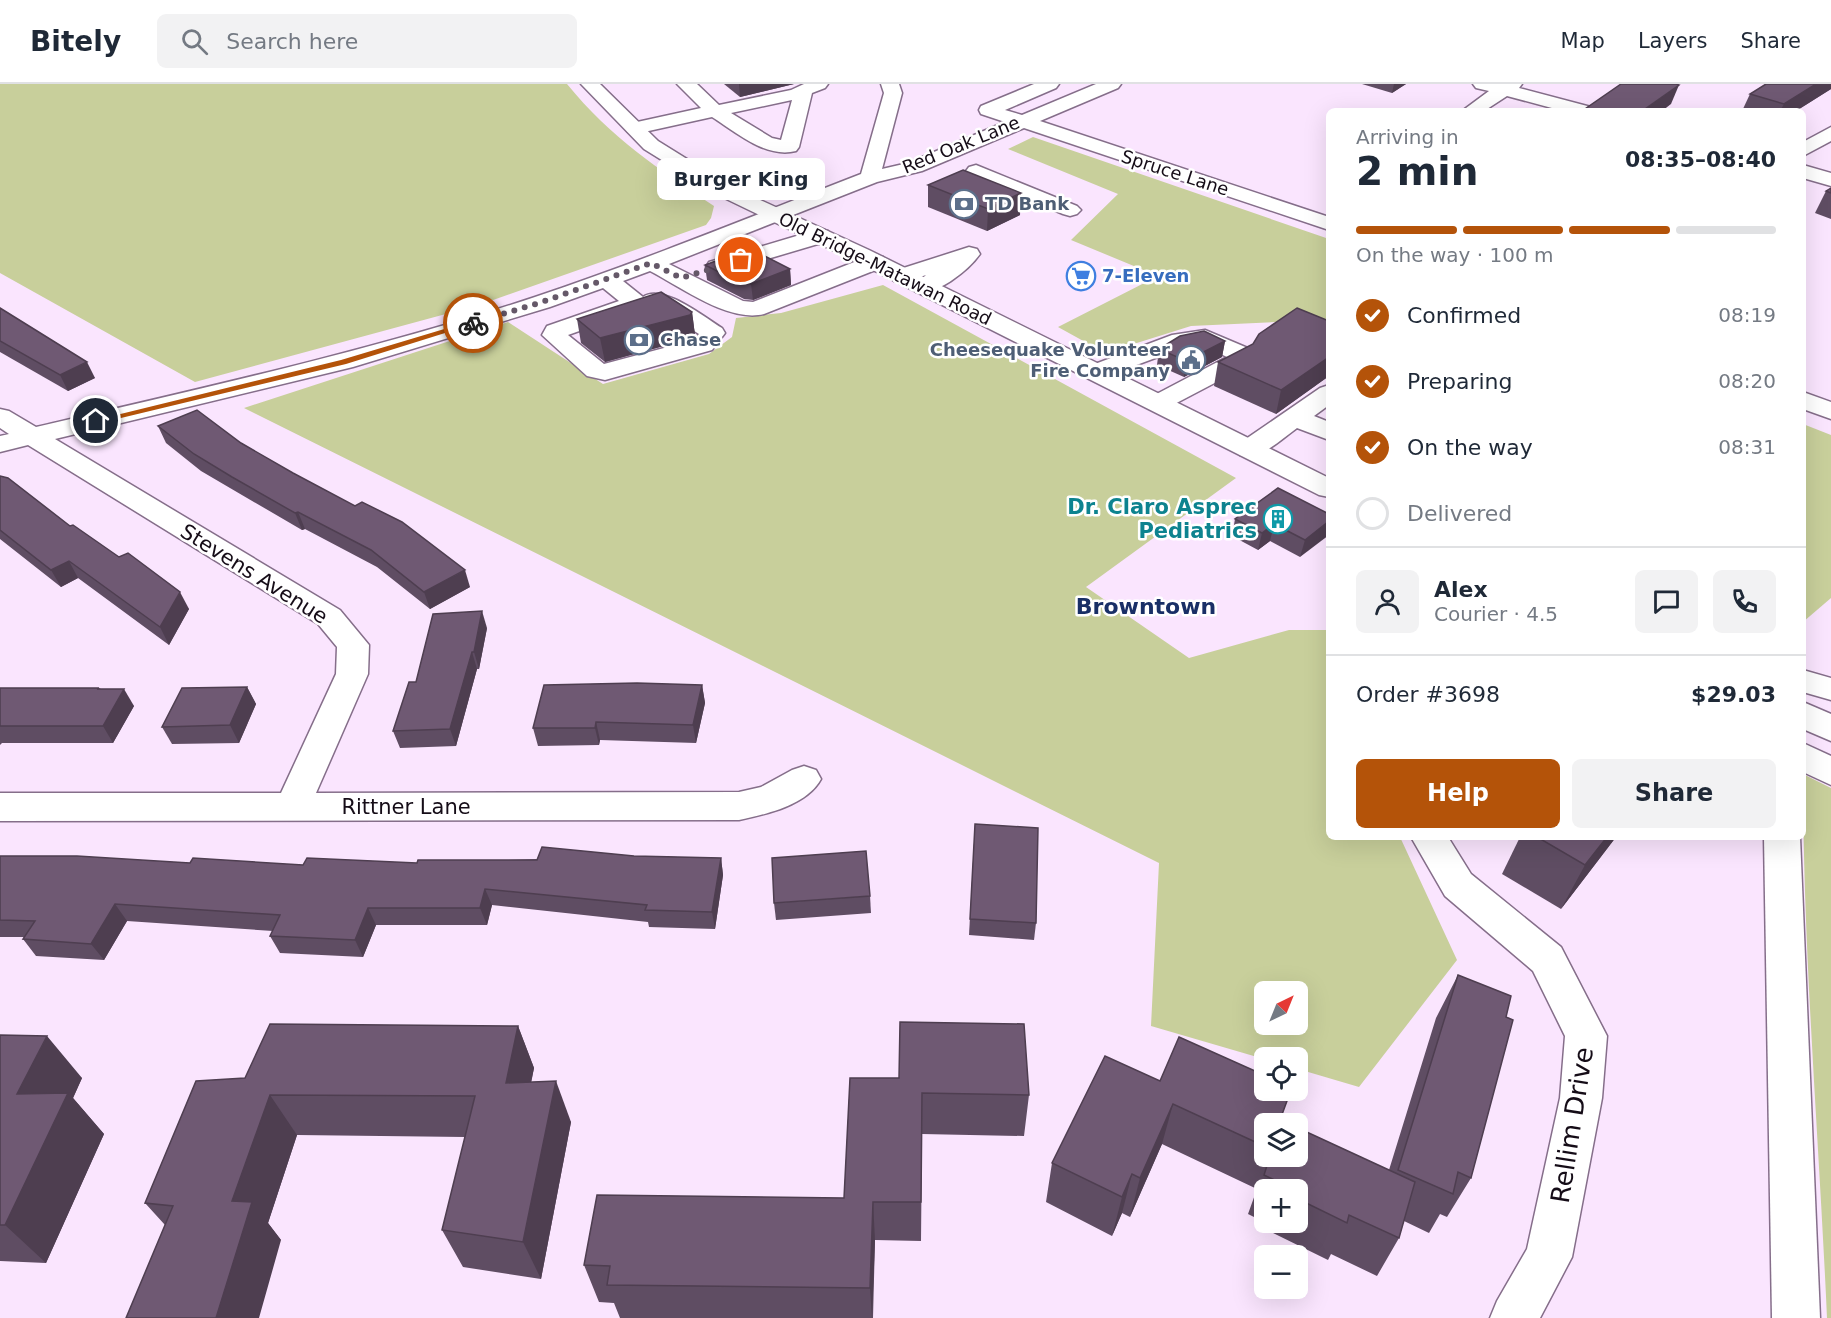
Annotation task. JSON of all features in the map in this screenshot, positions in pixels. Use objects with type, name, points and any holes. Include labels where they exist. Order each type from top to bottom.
[{"type":"main road","name":"Old Bridge-Matawan Road","points":[[590,84],[651,145],[725,192],[875,262],[1326,487]]},
{"type":"main road","points":[[686,84],[716,112],[766,143],[789,147],[811,87]]},
{"type":"main road","points":[[870,178],[893,93],[890,84]]},
{"type":"main road","name":"Spruce Lane","points":[[1050,84],[988,110],[1326,223]]},
{"type":"main road","name":"Red Oak Lane","points":[[0,444],[344,362],[542,302],[651,263],[870,178],[915,167],[1112,84]]},
{"type":"main road","points":[[1482,84],[1509,87],[1575,108]]},
{"type":"main road","points":[[635,128],[716,112],[811,87]]},
{"type":"main road","points":[[1476,108],[1509,87]]},
{"type":"main road","points":[[1806,148],[1831,133]]},
{"type":"main road","points":[[969,143],[1000,155]]},
{"type":"main road","points":[[1806,172],[1831,180]]},
{"type":"main road","points":[[978,184],[1058,216],[978,184]]},
{"type":"main road","points":[[1307,216],[1326,204]]},
{"type":"main road","points":[[681,278],[820,236]]},
{"type":"main road","points":[[651,263],[738,308],[756,309],[875,262]]},
{"type":"main road","points":[[606,279],[636,303]]},
{"type":"main road","points":[[649,299],[666,303],[713,333],[703,345],[605,372],[596,371],[554,335],[555,331],[636,303],[649,299]]},
{"type":"main road","points":[[1096,372],[1181,340],[1205,337],[1241,354],[1238,361],[1158,403]]},
{"type":"main road","points":[[1250,449],[1326,395]]},
{"type":"main road","points":[[1806,401],[1831,411]]},
{"type":"main road","name":"Stevens Avenue","points":[[0,417],[329,617],[353,645],[352,674],[292,808]]},
{"type":"main road","points":[[1295,417],[1326,431]]},
{"type":"main road","points":[[1806,682],[1831,689]]},
{"type":"main road","points":[[1806,716],[1831,729]]},
{"type":"main road","points":[[1806,758],[1831,771]]},
{"type":"main road","name":"Rittner Lane","points":[[0,807],[739,806],[763,802],[788,791],[804,779]]},
{"type":"main road","name":"Rellim Drive","points":[[1431,840],[1458,885],[1547,958],[1586,1036],[1581,1098],[1549,1257],[1514,1318]]},
{"type":"main road","points":[[1782,840],[1796,1318]]},
{"type":"green space","points":[[0,84],[567,84],[601,120],[636,151],[714,206],[711,218],[706,225],[479,305],[195,382],[0,273]]},
{"type":"green space","points":[[1033,137],[1326,238],[1326,323],[1317,320],[1191,326],[1105,353],[1058,327],[1158,276],[1071,240],[1118,194],[1008,149]]},
{"type":"green space","points":[[883,285],[1236,478],[1086,587],[1189,658],[1289,630],[1326,630],[1326,840],[1401,840],[1457,960],[1359,1087],[1308,1072],[1308,1047],[1254,1047],[1254,1056],[1151,1026],[1159,863],[244,408],[508,322],[603,384],[709,354],[732,337],[736,318],[781,313]]},
{"type":"green space","points":[[1806,425],[1831,435],[1831,598],[1806,619]]},
{"type":"green space","points":[[1806,776],[1831,788],[1831,1318],[1827,1318],[1808,978],[1804,842],[1806,840]]},
{"type":"building","points":[[1621,84],[1679,85],[1646,108],[1586,108]]},
{"type":"building","points":[[1766,84],[1816,84],[1784,104],[1750,94]]},
{"type":"building","points":[[963,170],[1021,193],[988,209],[928,185]]},
{"type":"building","points":[[753,250],[790,269],[751,284],[742,283],[705,265],[713,262]]},
{"type":"building","points":[[661,292],[692,312],[690,315],[600,338],[577,319]]},
{"type":"building","points":[[0,308],[87,362],[60,375],[0,341]]},
{"type":"building","points":[[1297,308],[1326,320],[1326,359],[1281,390],[1218,362],[1253,344],[1259,334]]},
{"type":"building","points":[[1204,331],[1225,341],[1186,361],[1159,349],[1180,336]]},
{"type":"building","points":[[197,410],[241,443],[293,473],[355,506],[362,502],[402,522],[465,570],[424,592],[371,550],[298,512],[295,513],[232,477],[194,454],[158,426]]},
{"type":"building","points":[[0,476],[8,478],[70,526],[73,525],[119,557],[128,553],[180,592],[160,627],[69,561],[51,570],[0,530]]},
{"type":"building","points":[[1278,488],[1326,512],[1326,523],[1305,540],[1274,524],[1262,533],[1235,519]]},
{"type":"building","points":[[482,611],[474,652],[472,652],[450,729],[393,731],[409,682],[416,682],[433,614]]},
{"type":"building","points":[[637,683],[702,685],[693,725],[596,722],[595,728],[533,728],[544,685]]},
{"type":"building","points":[[247,687],[230,725],[162,727],[182,688]]},
{"type":"building","points":[[0,688],[124,689],[103,726],[0,726]]},
{"type":"building","points":[[975,824],[1038,828],[1036,923],[970,919]]},
{"type":"building","points":[[1542,840],[1605,840],[1585,865]]},
{"type":"building","points":[[542,847],[634,856],[721,858],[712,912],[645,910],[647,905],[485,889],[480,908],[368,908],[355,940],[270,936],[280,915],[115,904],[91,944],[23,939],[35,921],[0,920],[0,856],[77,856],[190,863],[193,858],[303,865],[307,858],[417,863],[418,860],[537,860]]},
{"type":"building","points":[[866,851],[870,896],[774,903],[772,858]]},
{"type":"building","points":[[1458,975],[1511,996],[1506,1017],[1513,1020],[1471,1178],[1458,1172],[1453,1194],[1398,1170]]},
{"type":"building","points":[[900,1022],[1024,1024],[1029,1095],[922,1093],[921,1202],[873,1202],[870,1288],[607,1285],[610,1266],[584,1265],[597,1195],[844,1198],[850,1078],[899,1078]]},
{"type":"building","points":[[270,1024],[518,1026],[506,1083],[556,1081],[523,1242],[442,1230],[475,1096],[270,1095],[232,1201],[252,1202],[216,1318],[126,1318],[173,1206],[145,1203],[196,1081],[245,1078]]},
{"type":"building","points":[[0,1035],[47,1036],[17,1094],[68,1093],[5,1225],[0,1225]]},
{"type":"building","points":[[1179,1037],[1254,1071],[1254,1101],[1287,1101],[1283,1113],[1254,1113],[1254,1141],[1173,1104],[1140,1178],[1132,1174],[1122,1197],[1052,1163],[1105,1056],[1160,1081]]},
{"type":"building","points":[[1308,1133],[1415,1182],[1399,1238],[1349,1215],[1347,1223],[1308,1204],[1308,1179],[1272,1179],[1264,1175],[1267,1167],[1308,1167]]},
{"type":"way so far","points":[[473,323],[542,302],[651,263],[681,278],[741,260]]},
{"type":"place","name":"TD Bank","points":[[964,204]]},
{"type":"place","name":"Burger King","points":[[741,260]]},
{"type":"place","name":"7-Eleven","points":[[1081,276]]},
{"type":"place","name":"Chase","points":[[639,340]]},
{"type":"place","name":"Cheesequake Volunteer Fire Company","points":[[1191,360]]},
{"type":"place","name":"Dr. Claro Asprec Pediatrics","points":[[1278,519]]},
{"type":"district","name":"Browntown","points":[[1146,606]]},
{"type":"route","points":[[96,421],[344,362],[473,323]]}]
